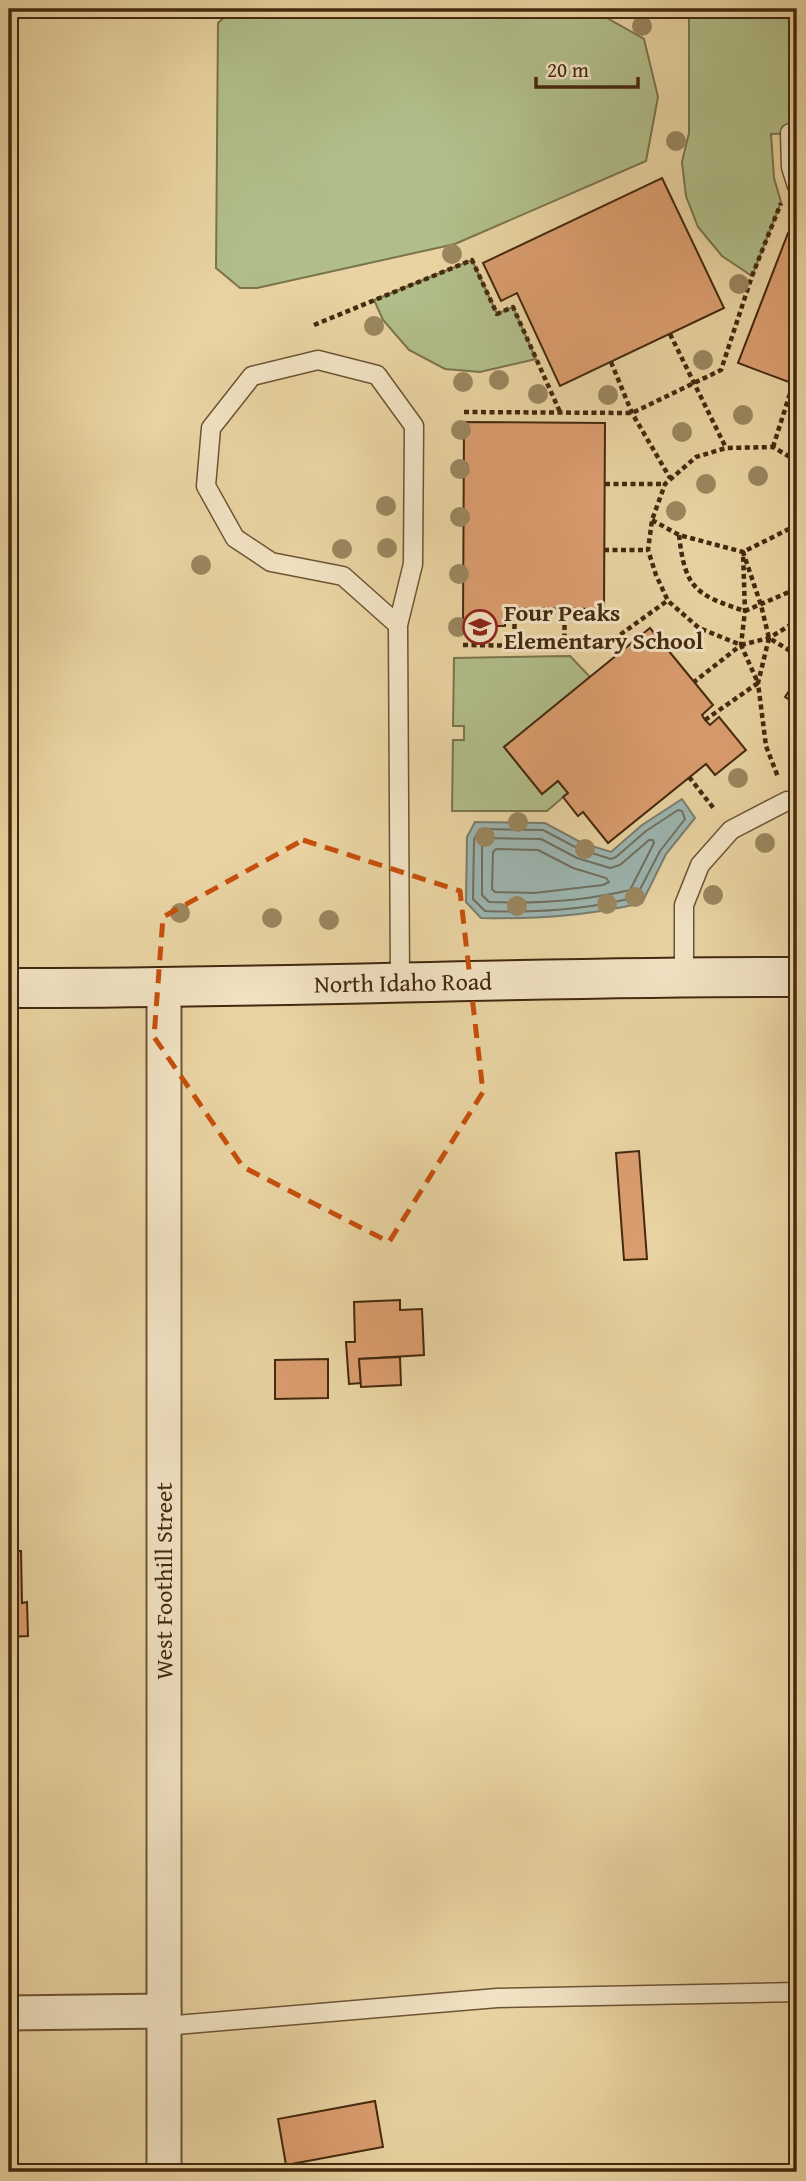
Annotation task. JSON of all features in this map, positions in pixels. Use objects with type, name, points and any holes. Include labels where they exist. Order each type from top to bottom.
[{"type":"street","name":"North Idaho Road","points":[[9,988],[164,989],[684,976],[797,977]]},
{"type":"street","name":"West Foothill Street","points":[[164,989],[164,2172]]},
{"type":"street","points":[[9,2012],[164,2019]]},
{"type":"lane","points":[[790,133],[791,167],[797,186]]},
{"type":"lane","points":[[398,625],[343,576],[271,562],[235,538],[206,486],[211,428],[252,376],[318,360],[377,374],[414,426],[413,564],[398,625],[400,984]]},
{"type":"lane","points":[[684,976],[684,905],[700,865],[731,830],[792,801]]},
{"type":"lane","points":[[164,2019],[497,1998],[797,1992]]},
{"type":"path","points":[[464,412],[632,413],[721,370],[752,276],[781,202]]},
{"type":"path","points":[[314,325],[472,260],[497,314],[513,307],[560,412]]},
{"type":"path","points":[[670,334],[726,448]]},
{"type":"path","points":[[611,362],[632,413],[670,478]]},
{"type":"path","points":[[772,447],[793,384]]},
{"type":"path","points":[[741,645],[699,628],[667,601],[648,550],[652,520],[665,484],[696,457],[726,448],[772,447],[797,461]]},
{"type":"path","points":[[605,484],[665,484]]},
{"type":"path","points":[[652,520],[679,535],[743,552],[797,524]]},
{"type":"path","points":[[679,535],[682,565],[694,587],[715,601],[745,611],[789,592],[797,583]]},
{"type":"path","points":[[604,550],[648,550]]},
{"type":"path","points":[[705,720],[758,683],[769,638],[743,552]]},
{"type":"path","points":[[743,552],[745,611],[741,645],[758,683],[766,746],[792,801]]},
{"type":"path","points":[[463,645],[603,647],[667,601]]},
{"type":"path","points":[[514,646],[515,608]]},
{"type":"path","points":[[564,647],[565,609]]},
{"type":"path","points":[[694,682],[741,645],[769,638],[797,621]]},
{"type":"path","points":[[769,638],[797,655]]},
{"type":"path","points":[[689,777],[731,830]]},
{"type":"highlighted area","points":[[303,840],[460,891],[483,1092],[389,1242],[243,1167],[154,1037],[163,917]]},
{"type":"green space","points":[[233,9],[591,9],[644,39],[658,97],[646,161],[455,244],[257,288],[240,288],[216,268],[218,23]]},
{"type":"green space","points":[[689,9],[797,9],[797,133],[771,134],[774,178],[781,202],[752,276],[722,256],[698,227],[686,196],[682,162],[689,133]]},
{"type":"green space","points":[[472,260],[497,314],[513,307],[536,359],[480,372],[445,369],[409,350],[383,320],[374,300]]},
{"type":"green space","points":[[570,656],[590,677],[504,747],[542,794],[558,781],[568,793],[547,811],[452,811],[453,740],[464,740],[464,726],[453,726],[454,658]]},
{"type":"water","points":[[682,799],[695,818],[666,854],[642,903],[581,914],[481,918],[466,902],[467,837],[475,822],[545,823],[582,843],[611,852],[642,825]]},
{"type":"building","points":[[662,178],[724,308],[560,386],[517,293],[501,301],[483,263]]},
{"type":"building","points":[[788,233],[797,236],[797,385],[738,363]]},
{"type":"building","points":[[464,422],[605,423],[604,609],[505,608],[505,626],[463,626]]},
{"type":"building","points":[[650,628],[713,705],[702,715],[705,720],[710,725],[719,717],[746,750],[715,775],[706,764],[608,843],[583,812],[578,816],[563,797],[568,793],[558,781],[542,794],[504,747]]},
{"type":"building","points":[[797,679],[797,705],[785,697]]},
{"type":"building","points":[[639,1151],[647,1259],[624,1260],[616,1153]]},
{"type":"building","points":[[400,1300],[400,1310],[422,1309],[424,1355],[359,1359],[361,1383],[349,1384],[346,1342],[355,1342],[354,1302]]},
{"type":"building","points":[[400,1357],[401,1385],[361,1387],[359,1359]]},
{"type":"building","points":[[328,1359],[328,1398],[275,1399],[275,1360]]},
{"type":"building","points":[[9,1551],[21,1551],[22,1603],[27,1602],[28,1636],[9,1637]]},
{"type":"building","points":[[375,2101],[383,2147],[286,2165],[278,2119]]},
{"type":"place","name":"Four Peaks Elementary School","points":[[480,627]]}]
